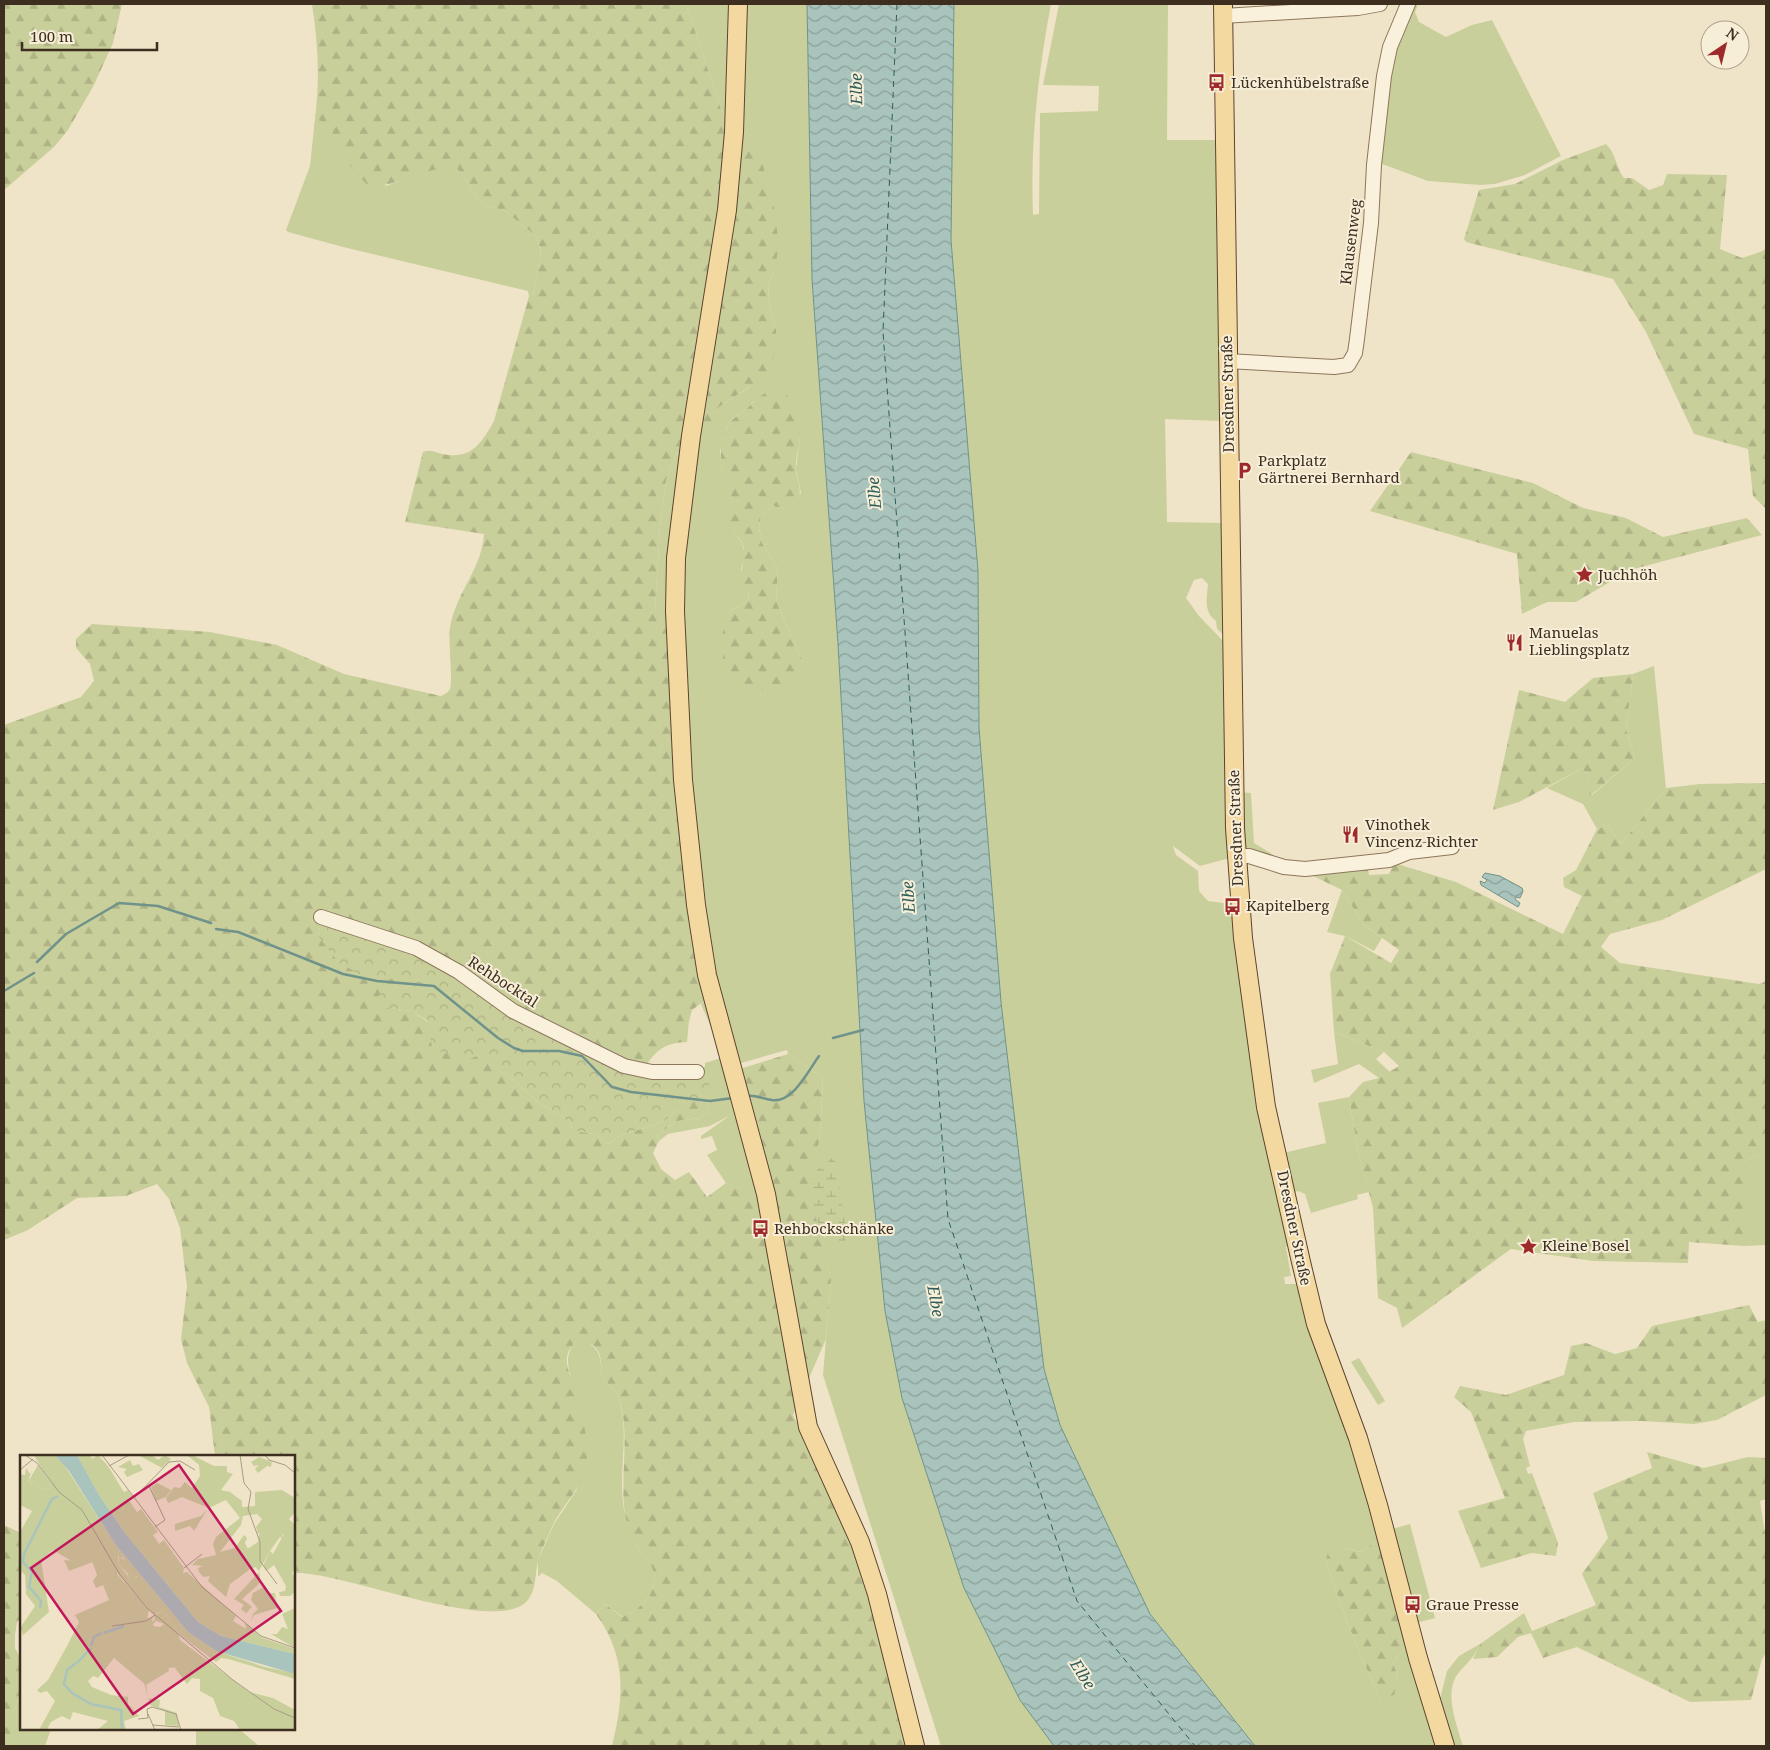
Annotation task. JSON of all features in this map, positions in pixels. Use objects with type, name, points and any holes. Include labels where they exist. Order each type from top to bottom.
[{"type":"main road","points":[[738,4],[734,132],[727,210],[691,436],[676,558],[675,602],[683,780],[696,905],[710,988],[743,1103],[766,1194],[808,1427],[860,1542],[877,1594],[915,1746]]},
{"type":"main road","name":"Dresdner Straße","points":[[1223,10],[1236,856],[1245,957],[1266,1107],[1316,1324],[1358,1438],[1444,1746]]},
{"type":"street","points":[[1223,10],[1358,8],[1380,4]]},
{"type":"street","name":"Klausenweg","points":[[1227,361],[1334,366],[1348,365],[1352,361],[1357,339],[1371,223],[1374,165],[1384,76],[1390,47],[1408,4]]},
{"type":"street","points":[[1236,856],[1249,856],[1284,866],[1305,869],[1389,860],[1409,852],[1452,847]]},
{"type":"street","name":"Rehbocktal","points":[[321,917],[416,948],[459,972],[513,1011],[624,1066],[652,1072],[697,1072]]},
{"type":"green space","points":[[4,4],[122,4],[113,43],[94,85],[68,130],[54,147],[4,190]]},
{"type":"green space","points":[[312,4],[686,4],[721,109],[734,132],[761,158],[774,207],[779,246],[774,271],[768,284],[769,302],[776,330],[776,350],[768,370],[757,382],[719,407],[706,430],[687,442],[675,457],[666,480],[660,527],[655,609],[671,631],[707,999],[692,1010],[687,1042],[664,1047],[647,1064],[631,1063],[516,1007],[473,974],[433,949],[323,914],[318,936],[417,983],[417,985],[409,986],[403,990],[380,990],[388,1008],[412,1011],[516,1082],[540,1104],[562,1116],[575,1131],[594,1134],[608,1144],[619,1136],[665,1121],[687,1098],[708,1100],[708,1112],[700,1118],[677,1121],[657,1135],[659,1141],[653,1153],[661,1169],[675,1180],[689,1172],[707,1197],[726,1183],[757,1195],[758,1181],[736,1070],[788,1054],[823,1078],[820,1136],[810,1183],[831,1280],[826,1339],[793,1415],[849,1530],[882,1635],[910,1746],[612,1746],[619,1711],[620,1678],[613,1646],[596,1614],[605,1604],[622,1617],[633,1611],[643,1604],[650,1594],[653,1588],[654,1576],[652,1566],[640,1551],[631,1534],[625,1514],[623,1483],[625,1437],[621,1407],[616,1391],[601,1377],[601,1362],[598,1350],[589,1343],[574,1343],[567,1357],[568,1370],[585,1428],[587,1461],[585,1471],[574,1493],[556,1520],[542,1550],[533,1591],[527,1601],[510,1610],[484,1611],[451,1607],[345,1581],[295,1573],[295,1455],[215,1455],[209,1407],[187,1363],[181,1339],[187,1287],[180,1228],[169,1199],[157,1184],[126,1196],[77,1198],[28,1230],[4,1240],[4,725],[81,697],[94,681],[90,664],[76,648],[76,639],[92,624],[210,632],[277,645],[344,674],[441,696],[450,689],[450,628],[457,604],[479,559],[484,534],[405,522],[423,452],[430,451],[461,455],[468,452],[479,443],[494,421],[529,296],[533,296],[541,251],[536,236],[505,211],[483,205],[456,167],[433,170],[391,183],[368,186],[340,154],[322,122],[315,118],[318,61]]},
{"type":"green space","points":[[686,4],[807,4],[812,279],[838,644],[864,1101],[885,1311],[902,1398],[927,1472],[1020,1700],[1054,1746],[941,1746],[823,1375],[831,1280],[820,1232],[824,1237],[846,1239],[835,1158],[811,1175],[820,1136],[823,1078],[788,1054],[787,1050],[734,1065],[758,1181],[757,1196],[726,1183],[707,1155],[717,1150],[712,1136],[701,1139],[701,1136],[729,1116],[710,1126],[668,1134],[659,1141],[657,1135],[677,1121],[700,1118],[708,1112],[706,1074],[696,1074],[695,1068],[705,1067],[705,1063],[724,1057],[701,1004],[707,999],[655,609],[660,527],[666,480],[675,457],[715,414],[719,407],[750,387],[776,330],[769,302],[768,284],[774,271],[734,132],[721,109]],"holes":[[[754,401],[800,436],[796,469],[801,493],[786,509],[773,506],[761,515],[759,528],[762,543],[778,568],[776,601],[801,658],[727,613],[748,601],[749,591],[741,569],[745,555],[742,543],[732,530],[733,503],[722,472],[720,452],[727,427],[733,418],[742,413]]]},
{"type":"green space","points":[[954,4],[1051,4],[1042,56],[1036,109],[1032,188],[1033,215],[1039,214],[1040,113],[1098,111],[1099,86],[1043,85],[1059,4],[1168,4],[1167,140],[1219,140],[1220,421],[1165,419],[1167,522],[1225,523],[1224,635],[1217,629],[1216,621],[1207,609],[1208,584],[1202,578],[1194,580],[1186,598],[1199,616],[1226,644],[1230,858],[1200,866],[1173,846],[1176,855],[1198,871],[1199,891],[1208,901],[1232,904],[1289,1243],[1286,1247],[1291,1276],[1284,1277],[1285,1284],[1299,1284],[1381,1539],[1359,1552],[1342,1547],[1326,1562],[1349,1627],[1380,1700],[1398,1678],[1393,1662],[1407,1645],[1437,1746],[1255,1746],[1150,1614],[1060,1425],[1044,1369],[1001,1002],[979,728],[978,571],[951,240]]},
{"type":"green space","points":[[1414,4],[1418,5],[1415,12],[1419,22],[1446,37],[1472,25],[1492,20],[1561,156],[1525,175],[1495,184],[1480,185],[1428,181],[1382,164],[1389,74],[1395,43]]},
{"type":"green space","points":[[315,118],[322,121],[330,134],[386,186],[437,167],[456,167],[483,205],[505,211],[536,236],[541,252],[533,296],[529,296],[528,291],[288,232],[286,230],[310,166]]},
{"type":"green space","points":[[1606,144],[1612,152],[1624,178],[1632,178],[1649,190],[1663,185],[1667,174],[1727,175],[1720,249],[1742,258],[1763,251],[1766,247],[1766,509],[1753,496],[1748,449],[1694,434],[1646,332],[1613,279],[1466,242],[1464,239],[1479,190],[1515,184],[1563,160]]},
{"type":"green space","points":[[778,387],[792,401],[799,421],[800,439],[796,466],[800,494],[797,504],[786,509],[773,506],[761,515],[759,528],[762,543],[778,568],[776,601],[801,658],[798,673],[791,682],[777,688],[756,691],[743,687],[730,676],[723,663],[723,623],[727,613],[748,601],[749,591],[744,585],[741,574],[744,558],[743,545],[731,526],[732,499],[722,471],[721,451],[725,431],[732,420],[764,394]]},
{"type":"green space","points":[[1411,452],[1533,483],[1583,508],[1626,518],[1663,537],[1747,518],[1762,535],[1630,570],[1576,602],[1547,602],[1522,614],[1517,554],[1370,511]]},
{"type":"green space","points":[[1654,666],[1666,788],[1621,844],[1608,825],[1597,829],[1583,804],[1547,788],[1581,769],[1588,774],[1591,796],[1635,758],[1626,729],[1633,674]]},
{"type":"green space","points":[[1633,674],[1626,729],[1635,758],[1590,796],[1588,774],[1581,769],[1519,802],[1493,810],[1519,690],[1565,702],[1593,678]]},
{"type":"green space","points":[[1766,783],[1766,869],[1662,920],[1610,934],[1601,947],[1620,963],[1759,984],[1766,981],[1766,1153],[1744,1161],[1744,1246],[1689,1242],[1688,1263],[1593,1261],[1511,1249],[1402,1328],[1397,1308],[1378,1298],[1373,1208],[1357,1147],[1349,1097],[1363,1082],[1379,1078],[1399,1066],[1384,1052],[1334,1032],[1330,974],[1345,936],[1391,963],[1399,950],[1364,925],[1342,890],[1309,874],[1367,864],[1369,875],[1389,874],[1394,863],[1456,882],[1563,934],[1582,896],[1564,887],[1563,878],[1576,870],[1597,829],[1608,825],[1621,844],[1666,788],[1700,784]]},
{"type":"green space","points":[[1240,792],[1251,793],[1254,843],[1288,864],[1256,854],[1242,845]]},
{"type":"green space","points":[[1342,890],[1364,925],[1382,938],[1374,951],[1345,936],[1327,932]]},
{"type":"green space","points":[[323,914],[433,949],[473,974],[516,1007],[631,1063],[706,1074],[711,1093],[708,1100],[687,1098],[665,1121],[619,1136],[608,1144],[594,1134],[575,1131],[562,1116],[540,1104],[516,1082],[477,1056],[465,1061],[432,1048],[428,1021],[412,1011],[388,1008],[379,998],[380,990],[403,990],[409,986],[417,985],[417,983],[359,974],[338,962],[318,936]]},
{"type":"green space","points":[[1334,1032],[1384,1052],[1376,1059],[1390,1072],[1379,1078],[1359,1064],[1314,1083],[1311,1070],[1338,1064]]},
{"type":"green space","points":[[1349,1097],[1357,1147],[1369,1192],[1357,1195],[1358,1199],[1311,1213],[1305,1194],[1298,1191],[1292,1193],[1283,1153],[1326,1143],[1318,1103]]},
{"type":"green space","points":[[1766,1153],[1766,1245],[1744,1246],[1744,1161]]},
{"type":"green space","points":[[832,1158],[835,1158],[846,1228],[846,1239],[842,1246],[833,1243],[821,1230],[814,1212],[810,1183],[811,1175]]},
{"type":"green space","points":[[1749,1305],[1758,1322],[1766,1320],[1766,1395],[1717,1420],[1694,1424],[1642,1421],[1574,1422],[1526,1431],[1523,1439],[1530,1466],[1526,1468],[1528,1474],[1532,1473],[1558,1543],[1556,1556],[1532,1553],[1481,1568],[1458,1511],[1505,1498],[1471,1412],[1454,1397],[1460,1386],[1506,1395],[1564,1375],[1571,1346],[1586,1343],[1615,1354],[1637,1348],[1652,1326]]},
{"type":"green space","points":[[585,1341],[594,1347],[599,1356],[601,1377],[617,1393],[621,1408],[624,1438],[622,1484],[625,1514],[637,1546],[654,1570],[653,1588],[647,1599],[638,1608],[623,1617],[605,1604],[596,1614],[557,1581],[542,1573],[538,1577],[538,1560],[554,1524],[576,1491],[585,1470],[568,1360],[574,1343]]},
{"type":"green space","points":[[1359,1358],[1385,1401],[1378,1405],[1351,1362]]},
{"type":"green space","points":[[1647,1452],[1704,1468],[1748,1457],[1766,1458],[1766,1499],[1760,1501],[1766,1539],[1766,1652],[1762,1659],[1751,1700],[1690,1702],[1577,1647],[1543,1658],[1531,1633],[1518,1637],[1497,1657],[1473,1659],[1480,1644],[1524,1613],[1532,1631],[1596,1605],[1582,1574],[1608,1538],[1593,1493],[1652,1468]]},
{"type":"green space","points":[[1410,1524],[1435,1618],[1416,1623],[1392,1529]]},
{"type":"green space","points":[[4,1525],[20,1533],[20,1618],[17,1622],[15,1648],[20,1657],[20,1695],[13,1714],[13,1746],[4,1746]]},
{"type":"green space","points":[[1381,1539],[1407,1645],[1393,1662],[1398,1678],[1394,1695],[1380,1700],[1349,1627],[1326,1562],[1328,1551],[1342,1547],[1359,1552]]},
{"type":"green space","points":[[1480,1644],[1475,1654],[1457,1675],[1453,1683],[1453,1710],[1463,1746],[1450,1746],[1438,1707],[1447,1671],[1459,1656]]},
{"type":"green space","points":[[20,1695],[20,1730],[51,1730],[45,1746],[13,1746],[13,1714]]},
{"type":"green space","points":[[196,1730],[240,1730],[259,1746],[196,1746]]},
{"type":"water","name":"Elbe","points":[[807,4],[954,4],[951,240],[978,571],[979,728],[1001,1002],[1044,1369],[1060,1425],[1150,1614],[1255,1746],[1054,1746],[1020,1700],[964,1588],[902,1398],[885,1311],[864,1101],[838,644],[812,279]]},
{"type":"water","points":[[1485,873],[1500,876],[1522,888],[1523,891],[1520,898],[1516,897],[1515,899],[1520,903],[1518,907],[1481,885],[1480,881],[1485,883],[1487,880],[1482,877]]},
{"type":"waterway","points":[[37,962],[66,934],[119,903],[158,906],[211,923]]},
{"type":"waterway","points":[[216,929],[238,932],[343,974],[377,981],[434,986],[498,1038],[514,1048],[523,1051],[559,1051],[582,1056],[612,1087],[631,1092],[710,1101],[733,1098]]},
{"type":"waterway","points":[[4,991],[34,973]]},
{"type":"waterway","points":[[833,1038],[863,1030]]},
{"type":"waterway","points":[[745,1096],[780,1100],[799,1085],[819,1056]]},
{"type":"ferry route","points":[[897,4],[883,332],[948,1219],[1077,1601],[1195,1746]]},
{"type":"place","name":"Lückenhübelstraße","points":[[1217,83]]},
{"type":"place","name":"Parkplatz Gärtnerei Bernhard","points":[[1244,470]]},
{"type":"place","name":"Juchhöh","points":[[1584,575]]},
{"type":"place","name":"Manuelas Lieblingsplatz","points":[[1515,642]]},
{"type":"place","name":"Vinothek Vincenz Richter","points":[[1351,834]]},
{"type":"place","name":"Kapitelberg","points":[[1232,906]]},
{"type":"place","name":"Rehbockschänke","points":[[760,1229]]},
{"type":"place","name":"Kleine Bosel","points":[[1528,1246]]},
{"type":"place","name":"Graue Presse","points":[[1412,1605]]}]
